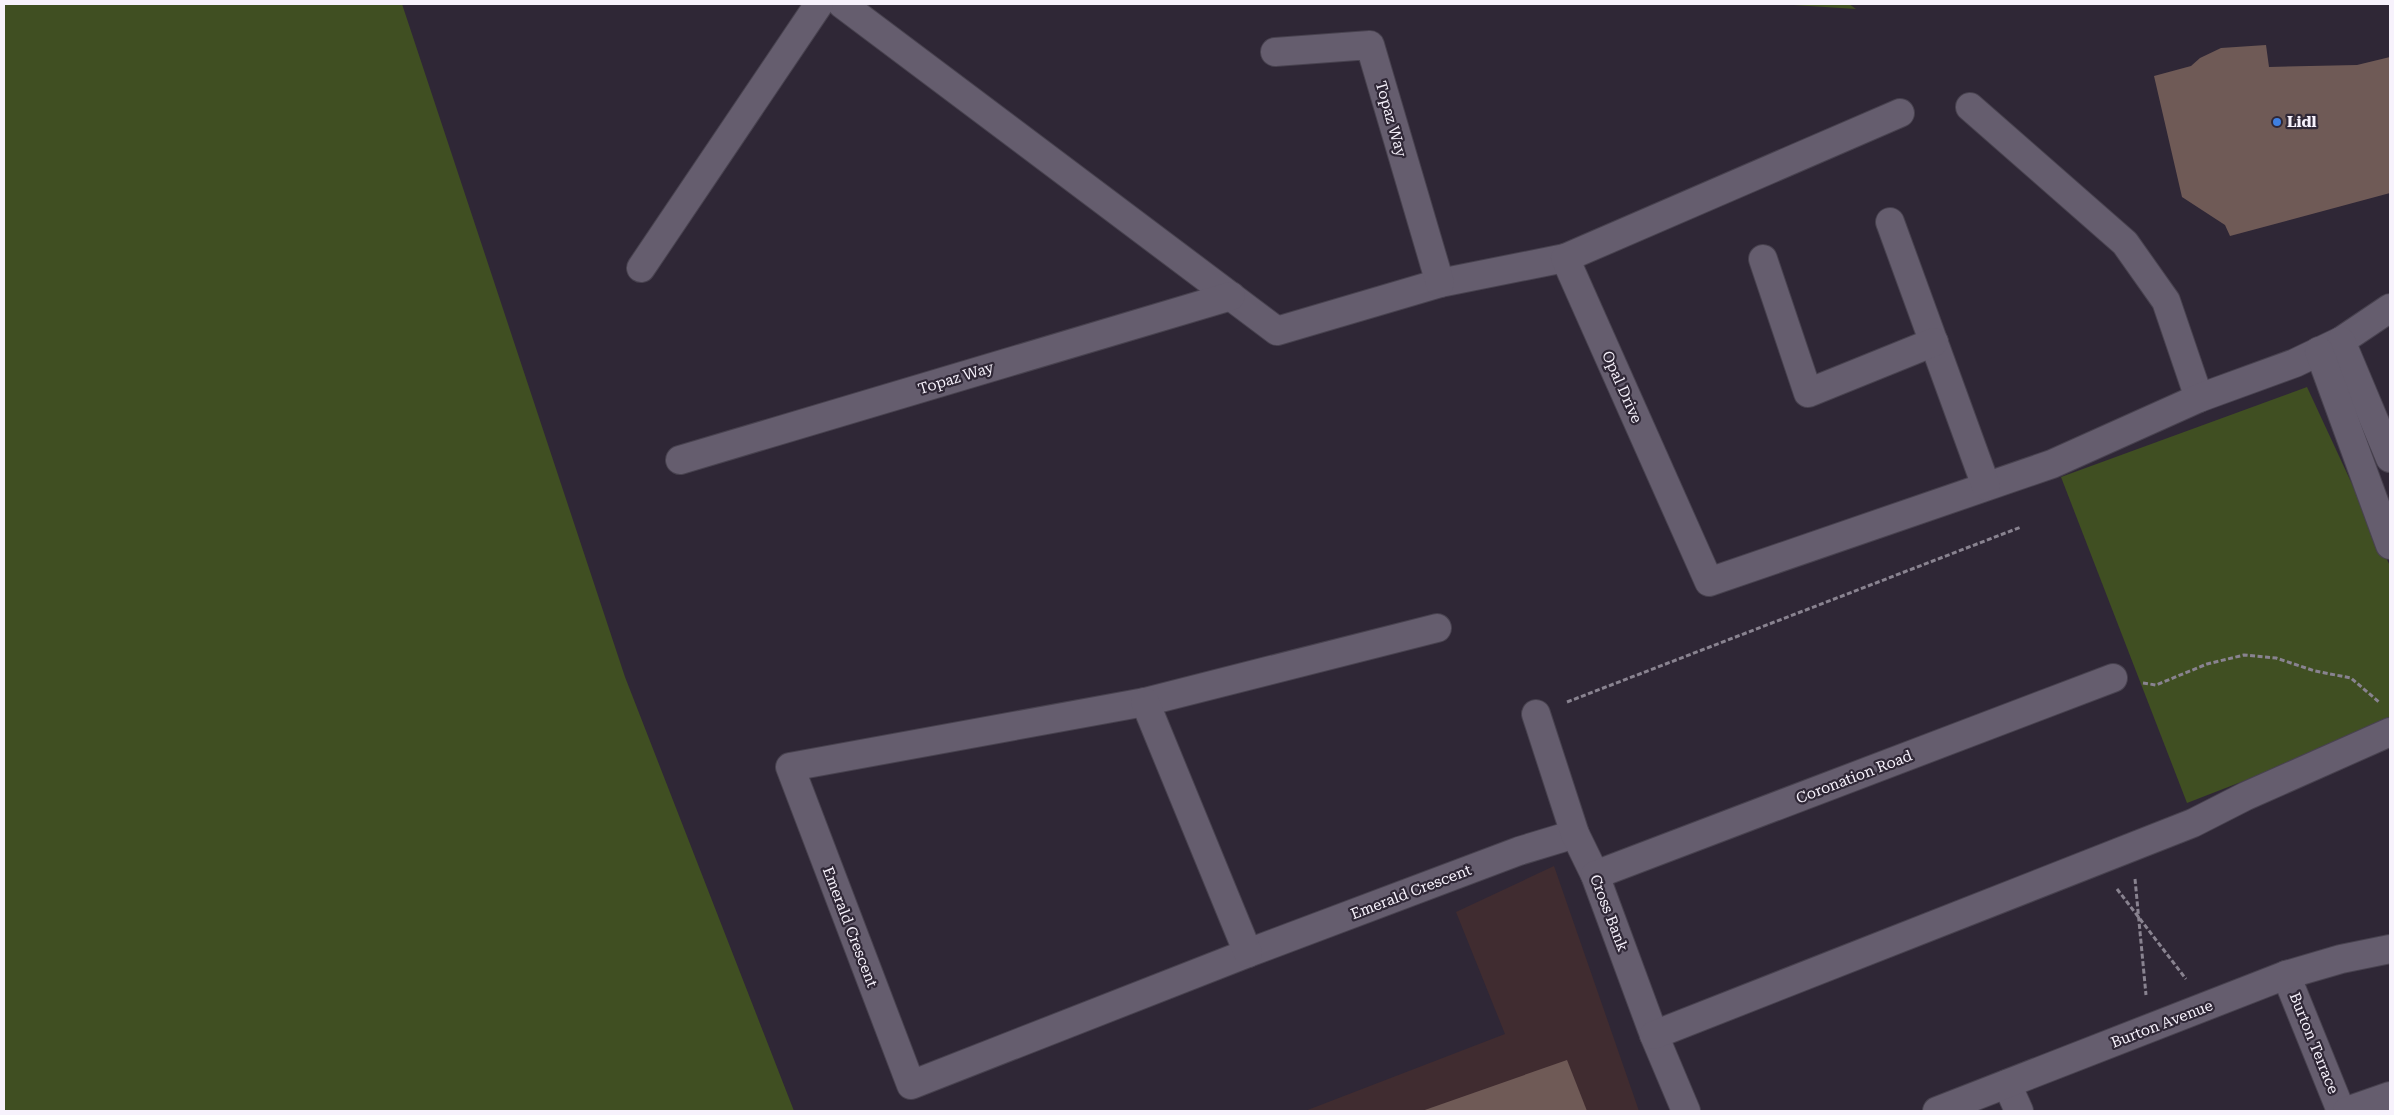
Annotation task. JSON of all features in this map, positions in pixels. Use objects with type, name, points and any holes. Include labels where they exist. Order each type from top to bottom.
[{"type":"street","points":[[641,268],[819,4]]},
{"type":"street","points":[[842,4],[1277,330],[1440,283],[1565,258],[1900,113]]},
{"type":"street","name":"Topaz Way","points":[[1275,52],[1370,46],[1440,283]]},
{"type":"street","points":[[1970,107],[2125,243],[2166,301],[2199,398]]},
{"type":"street","points":[[1890,222],[1986,486]]},
{"type":"street","name":"Opal Drive","points":[[1565,258],[1709,582],[2052,464],[2199,398],[2295,363],[2330,346],[2390,308]]},
{"type":"street","points":[[1763,259],[1808,393],[1934,342]]},
{"type":"street","name":"Topaz Way","points":[[680,460],[1231,296]]},
{"type":"street","points":[[2330,346],[2390,458]]},
{"type":"street","points":[[2330,346],[2390,546]]},
{"type":"street","name":"Emerald Crescent","points":[[1436,628],[1145,702],[790,767],[911,1085],[1248,953],[1519,851],[1575,834]]},
{"type":"street","name":"Coronation Road","points":[[1595,875],[2112,678]]},
{"type":"street","points":[[1145,702],[1248,953]]},
{"type":"street","name":"Cross Bank","points":[[1536,714],[1575,834],[1595,875],[1654,1035],[1686,1111]]},
{"type":"street","points":[[1654,1035],[2193,823],[2387,719]]},
{"type":"street","name":"Burton Avenue","points":[[1937,1111],[2286,975],[2341,959],[2390,949]]},
{"type":"street","name":"Burton Terrace","points":[[2286,975],[2341,1111]]},
{"type":"street","points":[[2007,1084],[2019,1111]]},
{"type":"street","points":[[2347,1111],[2390,1096]]},
{"type":"path","points":[[1536,714],[2021,527]]},
{"type":"path","points":[[2112,678],[2156,685],[2207,664],[2244,655],[2276,658],[2315,671],[2351,678],[2387,719]]},
{"type":"path","points":[[2131,846],[2149,1028]]},
{"type":"path","points":[[2095,861],[2206,1006]]},
{"type":"shaded area","points":[[1554,866],[1639,1111],[1305,1111],[1505,1034],[1456,912]]},
{"type":"green space","points":[[4,4],[402,4],[625,677],[794,1111],[4,1111]]},
{"type":"green space","points":[[1777,4],[1849,4],[1856,9]]},
{"type":"green space","points":[[2307,387],[2390,566],[2390,724],[2187,803],[2061,477]]},
{"type":"building","name":"Lidl","points":[[2266,45],[2269,67],[2357,65],[2390,57],[2390,193],[2230,236],[2225,225],[2182,197],[2154,76],[2191,66],[2200,58],[2221,48]]},
{"type":"building","points":[[1567,1060],[1587,1111],[1422,1111]]},
{"type":"place","name":"Lidl","points":[[2277,122]]}]
